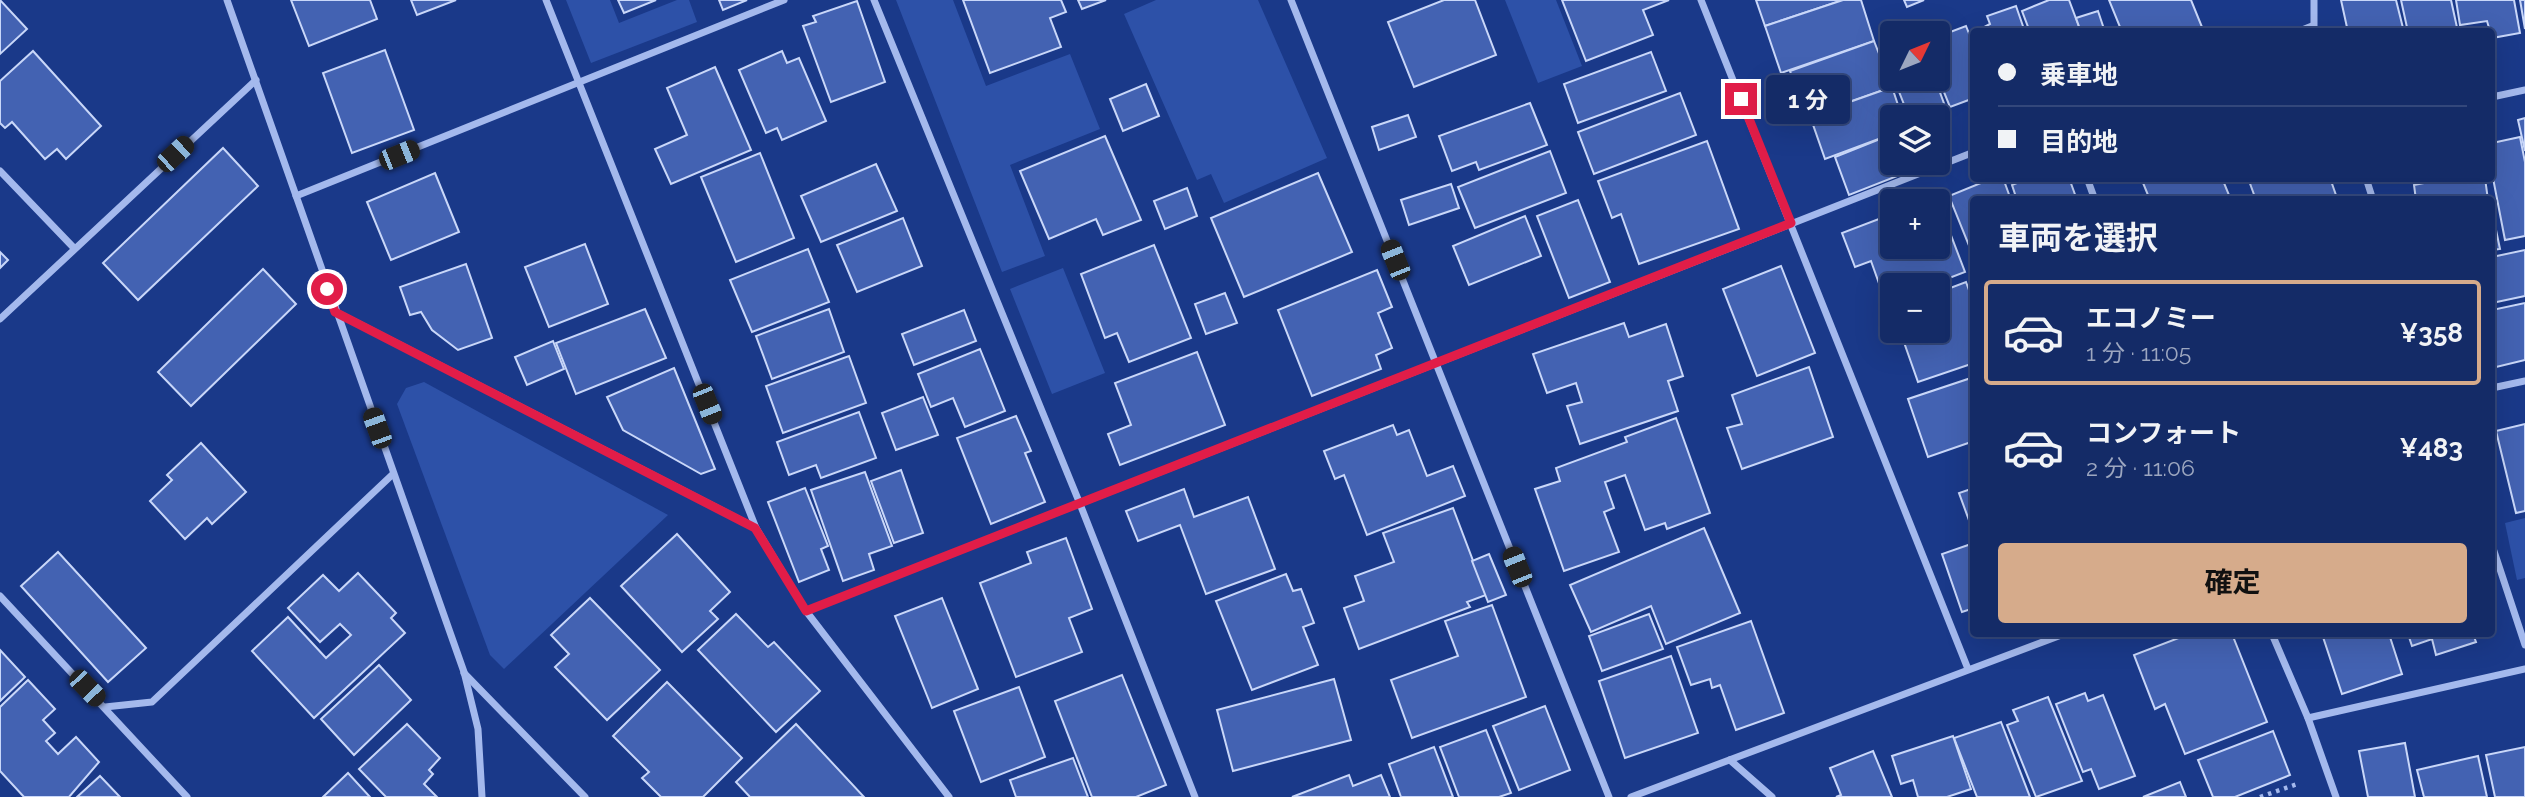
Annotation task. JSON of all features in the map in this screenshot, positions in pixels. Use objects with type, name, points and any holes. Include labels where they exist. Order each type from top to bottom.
[{"type":"street","points":[[227,0],[464,672],[478,729],[481,797]]},
{"type":"street","points":[[546,0],[755,528],[806,611],[949,797]]},
{"type":"street","points":[[296,196],[783,0]]},
{"type":"street","points":[[874,0],[1080,503],[1195,797]]},
{"type":"street","points":[[1291,0],[1609,797]]},
{"type":"street","points":[[1701,0],[1968,669]]},
{"type":"street","points":[[2313,28],[2314,0]]},
{"type":"street","points":[[0,319],[73,247],[256,80]]},
{"type":"street","points":[[2495,96],[2525,90]]},
{"type":"street","points":[[806,611],[1970,154]]},
{"type":"street","points":[[0,171],[73,247]]},
{"type":"street","points":[[335,312],[755,528]]},
{"type":"street","points":[[2495,387],[2525,381]]},
{"type":"street","points":[[105,707],[152,702],[393,474]]},
{"type":"street","points":[[2495,554],[2525,645]]},
{"type":"street","points":[[0,596],[187,797]]},
{"type":"street","points":[[1631,797],[2056,637]]},
{"type":"street","points":[[2273,637],[2308,718],[2336,797]]},
{"type":"street","points":[[2308,718],[2525,669]]},
{"type":"street","points":[[464,672],[585,797]]},
{"type":"street","points":[[1730,760],[1772,797]]},
{"type":"path","points":[[2260,797],[2328,774]]},
{"type":"shaded area","points":[[566,0],[610,0],[619,23],[677,0],[689,0],[697,22],[591,63]]},
{"type":"shaded area","points":[[896,0],[953,0],[986,86],[1070,54],[1100,129],[1010,165],[1045,256],[1002,272]]},
{"type":"shaded area","points":[[1156,0],[1258,0],[1327,158],[1224,203],[1211,174],[1197,180],[1124,14]]},
{"type":"shaded area","points":[[1505,0],[1556,0],[1582,66],[1538,83]]},
{"type":"shaded area","points":[[1063,268],[1105,373],[1052,394],[1010,289]]},
{"type":"shaded area","points":[[424,382],[668,515],[504,669],[490,655],[397,404],[406,388]]},
{"type":"shaded area","points":[[2525,518],[2525,578],[2517,580],[2505,523]]},
{"type":"building","points":[[0,0],[27,29],[0,54]]},
{"type":"building","points":[[291,0],[370,0],[377,19],[309,46]]},
{"type":"building","points":[[411,0],[456,0],[417,15]]},
{"type":"building","points":[[618,0],[656,0],[624,13]]},
{"type":"building","points":[[719,0],[747,0],[723,10]]},
{"type":"building","points":[[963,0],[1061,0],[1066,12],[1050,18],[1061,47],[990,73]]},
{"type":"building","points":[[1078,0],[1106,0],[1082,9]]},
{"type":"building","points":[[1444,0],[1475,0],[1496,55],[1414,87],[1388,22]]},
{"type":"building","points":[[1562,0],[1669,0],[1643,10],[1653,35],[1586,61]]},
{"type":"building","points":[[1756,0],[1843,0],[1765,26]]},
{"type":"building","points":[[1843,0],[1861,0],[1874,41],[1781,73],[1765,26]]},
{"type":"building","points":[[1904,0],[1924,0],[1907,7]]},
{"type":"building","points":[[2049,0],[2069,0],[2080,28],[2028,28],[2022,11]]},
{"type":"building","points":[[2109,0],[2191,0],[2202,28],[2120,28]]},
{"type":"building","points":[[2341,0],[2396,0],[2403,28],[2347,28]]},
{"type":"building","points":[[2401,0],[2451,0],[2457,28],[2407,28]]},
{"type":"building","points":[[2456,0],[2514,0],[2520,33],[2495,37],[2495,28],[2489,28],[2487,21],[2460,25]]},
{"type":"building","points":[[2520,0],[2525,0],[2525,29]]},
{"type":"building","points":[[857,1],[885,82],[831,102],[803,26],[816,22],[813,16]]},
{"type":"building","points":[[2016,6],[2024,28],[1982,28],[1990,24],[1987,16]]},
{"type":"building","points":[[2098,11],[2104,28],[2080,28],[2076,18]]},
{"type":"building","points":[[1966,26],[1970,36],[1970,100],[1950,107],[1944,91],[1950,91],[1950,32]]},
{"type":"building","points":[[1874,41],[1880,56],[1881,91],[1806,117],[1790,71]]},
{"type":"building","points":[[385,50],[414,130],[352,153],[323,73]]},
{"type":"building","points":[[33,51],[101,126],[66,159],[57,149],[45,159],[12,122],[5,128],[0,123],[0,81]]},
{"type":"building","points":[[782,51],[787,63],[799,58],[826,121],[782,140],[777,128],[766,133],[739,70]]},
{"type":"building","points":[[1651,52],[1666,91],[1578,123],[1564,84]]},
{"type":"building","points":[[715,67],[751,150],[671,184],[655,149],[687,135],[667,88]]},
{"type":"building","points":[[1146,84],[1159,116],[1123,131],[1110,99]]},
{"type":"building","points":[[1881,91],[1893,91],[1898,105],[1880,105],[1880,138],[1825,159],[1810,116]]},
{"type":"building","points":[[1899,91],[1939,91],[1945,105],[1904,105]]},
{"type":"building","points":[[1680,93],[1696,135],[1594,174],[1578,132]]},
{"type":"building","points":[[1530,103],[1547,145],[1479,170],[1476,162],[1452,171],[1439,136]]},
{"type":"building","points":[[1408,115],[1416,137],[1379,150],[1372,127]]},
{"type":"building","points":[[2525,118],[2525,151],[2518,120]]},
{"type":"building","points":[[1105,136],[1141,220],[1103,235],[1096,219],[1049,239],[1020,171]]},
{"type":"building","points":[[2520,137],[2525,162],[2525,236],[2505,240],[2494,182],[2495,142]]},
{"type":"building","points":[[1880,139],[1880,175],[1900,175],[1849,195],[1835,157]]},
{"type":"building","points":[[1707,141],[1739,229],[1639,264],[1621,214],[1612,218],[1598,181]]},
{"type":"building","points":[[223,148],[258,186],[138,300],[103,263]]},
{"type":"building","points":[[1550,151],[1566,193],[1475,228],[1458,187]]},
{"type":"building","points":[[760,153],[794,238],[736,262],[701,177]]},
{"type":"building","points":[[876,164],[897,211],[821,242],[801,196]]},
{"type":"building","points":[[435,173],[459,232],[391,260],[367,202]]},
{"type":"building","points":[[1318,173],[1352,252],[1244,297],[1211,218]]},
{"type":"building","points":[[1983,182],[2004,182],[2010,196],[1970,196],[1970,248],[1950,196]]},
{"type":"building","points":[[2019,182],[2070,182],[2076,196],[2016,196],[2012,185]]},
{"type":"building","points":[[2143,182],[2224,182],[2229,196],[2148,196]]},
{"type":"building","points":[[2249,182],[2331,182],[2336,196],[2255,196]]},
{"type":"building","points":[[2429,182],[2486,182],[2487,196],[2415,196],[2414,185]]},
{"type":"building","points":[[1451,184],[1459,208],[1409,225],[1401,200]]},
{"type":"building","points":[[1187,188],[1197,216],[1165,229],[1154,201]]},
{"type":"building","points":[[1578,200],[1610,282],[1569,298],[1537,216]]},
{"type":"building","points":[[1525,216],[1541,256],[1469,285],[1453,246]]},
{"type":"building","points":[[903,218],[922,266],[857,292],[837,245]]},
{"type":"building","points":[[1880,219],[1880,259],[1950,259],[1950,233],[1965,272],[1950,278],[1950,273],[1880,273],[1880,286],[1871,261],[1855,267],[1842,233]]},
{"type":"building","points":[[2495,225],[2500,249],[2495,250]]},
{"type":"building","points":[[585,244],[608,304],[549,327],[525,267]]},
{"type":"building","points":[[1154,245],[1191,338],[1129,362],[1117,333],[1105,338],[1081,274]]},
{"type":"building","points":[[808,249],[829,302],[752,332],[730,280]]},
{"type":"building","points":[[2525,250],[2525,296],[2495,302],[2495,256]]},
{"type":"building","points":[[0,252],[8,260],[0,268]]},
{"type":"building","points":[[466,264],[492,338],[458,350],[432,330],[421,312],[410,315],[400,287]]},
{"type":"building","points":[[1781,266],[1815,353],[1757,376],[1723,289]]},
{"type":"building","points":[[263,269],[296,304],[191,406],[158,372]]},
{"type":"building","points":[[1377,270],[1392,307],[1378,313],[1392,348],[1376,355],[1381,369],[1312,396],[1278,310]]},
{"type":"building","points":[[1966,282],[1970,293],[1970,364],[1918,382],[1904,343],[1950,343],[1950,288]]},
{"type":"building","points":[[1225,293],[1237,323],[1206,334],[1195,304]]},
{"type":"building","points":[[2525,303],[2525,360],[2495,367],[2495,309]]},
{"type":"building","points":[[645,309],[666,358],[576,394],[556,343]]},
{"type":"building","points":[[829,309],[844,352],[772,379],[756,336]]},
{"type":"building","points":[[964,310],[976,341],[914,365],[902,334]]},
{"type":"building","points":[[1624,323],[1629,337],[1666,324],[1683,376],[1668,381],[1678,411],[1580,444],[1567,406],[1582,402],[1576,383],[1547,393],[1533,354]]},
{"type":"building","points":[[553,341],[564,369],[527,385],[515,357]]},
{"type":"building","points":[[980,349],[1005,411],[965,427],[953,398],[931,407],[918,374]]},
{"type":"building","points":[[1197,352],[1225,425],[1120,465],[1108,434],[1131,425],[1115,383]]},
{"type":"building","points":[[849,356],[866,403],[783,433],[766,386]]},
{"type":"building","points":[[1809,367],[1833,437],[1742,469],[1727,428],[1742,424],[1732,395]]},
{"type":"building","points":[[674,368],[715,469],[701,474],[623,430],[607,397]]},
{"type":"building","points":[[1970,378],[1970,442],[1928,457],[1908,399]]},
{"type":"building","points":[[923,397],[938,435],[896,450],[882,413]]},
{"type":"building","points":[[859,412],[876,458],[821,478],[816,465],[789,475],[777,442]]},
{"type":"building","points":[[1016,416],[1031,451],[1025,453],[1045,502],[991,524],[957,438]]},
{"type":"building","points":[[1676,418],[1710,513],[1667,529],[1665,523],[1645,530],[1625,475],[1605,482],[1614,508],[1604,512],[1619,552],[1564,571],[1535,489],[1560,481],[1556,468],[1627,442],[1625,437]]},
{"type":"building","points":[[2525,424],[2525,511],[2516,513],[2496,431]]},
{"type":"building","points":[[1393,425],[1397,435],[1409,430],[1427,476],[1453,466],[1465,496],[1367,535],[1344,475],[1335,479],[1324,451]]},
{"type":"building","points":[[201,443],[246,492],[212,524],[207,518],[185,539],[150,501],[172,480],[167,475]]},
{"type":"building","points":[[901,470],[923,533],[894,543],[871,481]]},
{"type":"building","points":[[865,472],[892,546],[869,554],[874,570],[843,581],[811,490]]},
{"type":"building","points":[[805,488],[828,546],[821,549],[829,570],[799,582],[768,502]]},
{"type":"building","points":[[1184,489],[1194,517],[1248,497],[1275,569],[1206,594],[1180,525],[1138,541],[1126,511]]},
{"type":"building","points":[[1970,489],[1970,523],[1959,493]]},
{"type":"building","points":[[1453,508],[1486,595],[1467,602],[1470,607],[1359,649],[1344,608],[1364,601],[1355,576],[1394,562],[1383,533]]},
{"type":"building","points":[[1704,528],[1740,613],[1666,644],[1651,606],[1591,632],[1570,585]]},
{"type":"building","points":[[677,534],[730,592],[710,611],[718,619],[682,652],[621,586]]},
{"type":"building","points":[[1066,538],[1092,609],[1069,618],[1082,652],[1016,677],[980,583],[1031,563],[1027,552]]},
{"type":"building","points":[[1970,544],[1970,609],[1962,612],[1942,554]]},
{"type":"building","points":[[58,552],[146,648],[108,682],[21,586]]},
{"type":"building","points":[[1489,554],[1506,595],[1488,602],[1472,561]]},
{"type":"building","points":[[358,573],[396,613],[391,618],[405,633],[314,718],[252,651],[288,617],[326,658],[351,635],[340,624],[320,642],[288,608],[323,575],[339,591]]},
{"type":"building","points":[[1286,574],[1293,591],[1301,589],[1314,623],[1303,627],[1318,665],[1252,690],[1216,601]]},
{"type":"building","points":[[590,598],[660,670],[607,720],[555,667],[569,654],[551,635]]},
{"type":"building","points":[[942,598],[978,689],[932,708],[895,616]]},
{"type":"building","points":[[1492,605],[1526,697],[1412,738],[1391,680],[1458,656],[1445,621]]},
{"type":"building","points":[[736,614],[768,647],[774,642],[820,691],[776,732],[698,650]]},
{"type":"building","points":[[1649,614],[1663,649],[1602,671],[1589,636]]},
{"type":"building","points":[[1751,621],[1784,713],[1736,730],[1720,685],[1712,688],[1710,679],[1691,685],[1677,647]]},
{"type":"building","points":[[2181,637],[2233,637],[2267,722],[2185,754],[2165,704],[2155,709],[2134,655]]},
{"type":"building","points":[[2323,637],[2390,637],[2402,674],[2342,694]]},
{"type":"building","points":[[2409,637],[2474,637],[2476,642],[2436,655],[2432,639],[2412,646]]},
{"type":"building","points":[[0,650],[25,677],[0,701]]},
{"type":"building","points":[[1671,656],[1698,733],[1625,758],[1599,681]]},
{"type":"building","points":[[379,665],[411,700],[354,755],[321,719]]},
{"type":"building","points":[[1122,675],[1166,785],[1136,797],[1092,797],[1055,701]]},
{"type":"building","points":[[1334,679],[1351,740],[1233,771],[1217,710]]},
{"type":"building","points":[[28,680],[55,709],[43,720],[55,733],[46,741],[58,754],[76,737],[99,762],[69,797],[24,797],[0,771],[0,707]]},
{"type":"building","points":[[667,682],[742,758],[703,797],[661,797],[642,778],[649,772],[613,736]]},
{"type":"building","points":[[1019,687],[1045,757],[981,782],[954,711]]},
{"type":"building","points":[[2085,693],[2088,701],[2103,695],[2135,776],[2099,789],[2091,769],[2083,772],[2056,704]]},
{"type":"building","points":[[2048,697],[2082,781],[2036,797],[2007,725],[2018,721],[2013,710]]},
{"type":"building","points":[[1545,706],[1570,770],[1519,790],[1493,726]]},
{"type":"building","points":[[2001,722],[2030,797],[1977,797],[1954,738]]},
{"type":"building","points":[[407,724],[440,758],[429,770],[433,774],[424,784],[437,797],[386,797],[359,769]]},
{"type":"building","points":[[796,724],[864,797],[750,797],[736,782]]},
{"type":"building","points":[[1486,730],[1511,793],[1499,797],[1459,797],[1440,747]]},
{"type":"building","points":[[2273,731],[2290,775],[2235,797],[2213,797],[2198,760]]},
{"type":"building","points":[[1953,736],[1971,789],[1947,797],[1918,797],[1913,780],[1901,784],[1892,756]]},
{"type":"building","points":[[2405,743],[2415,797],[2368,797],[2359,751]]},
{"type":"building","points":[[1434,747],[1453,797],[1401,797],[1389,764]]},
{"type":"building","points":[[2525,747],[2525,797],[2495,797],[2486,755]]},
{"type":"building","points":[[1873,751],[1892,797],[1836,797],[1841,795],[1830,768]]},
{"type":"building","points":[[2478,756],[2487,797],[2424,797],[2417,770]]},
{"type":"building","points":[[1073,758],[1088,797],[1016,797],[1010,780]]},
{"type":"building","points":[[348,773],[370,797],[323,797]]},
{"type":"building","points":[[1349,775],[1353,786],[1381,775],[1390,797],[1292,797]]},
{"type":"building","points":[[100,776],[120,797],[77,797]]},
{"type":"building","points":[[2180,782],[2186,797],[2143,797]]},
{"type":"route","points":[[327,289],[335,312],[755,528],[806,611],[1791,223],[1741,99]]}]
